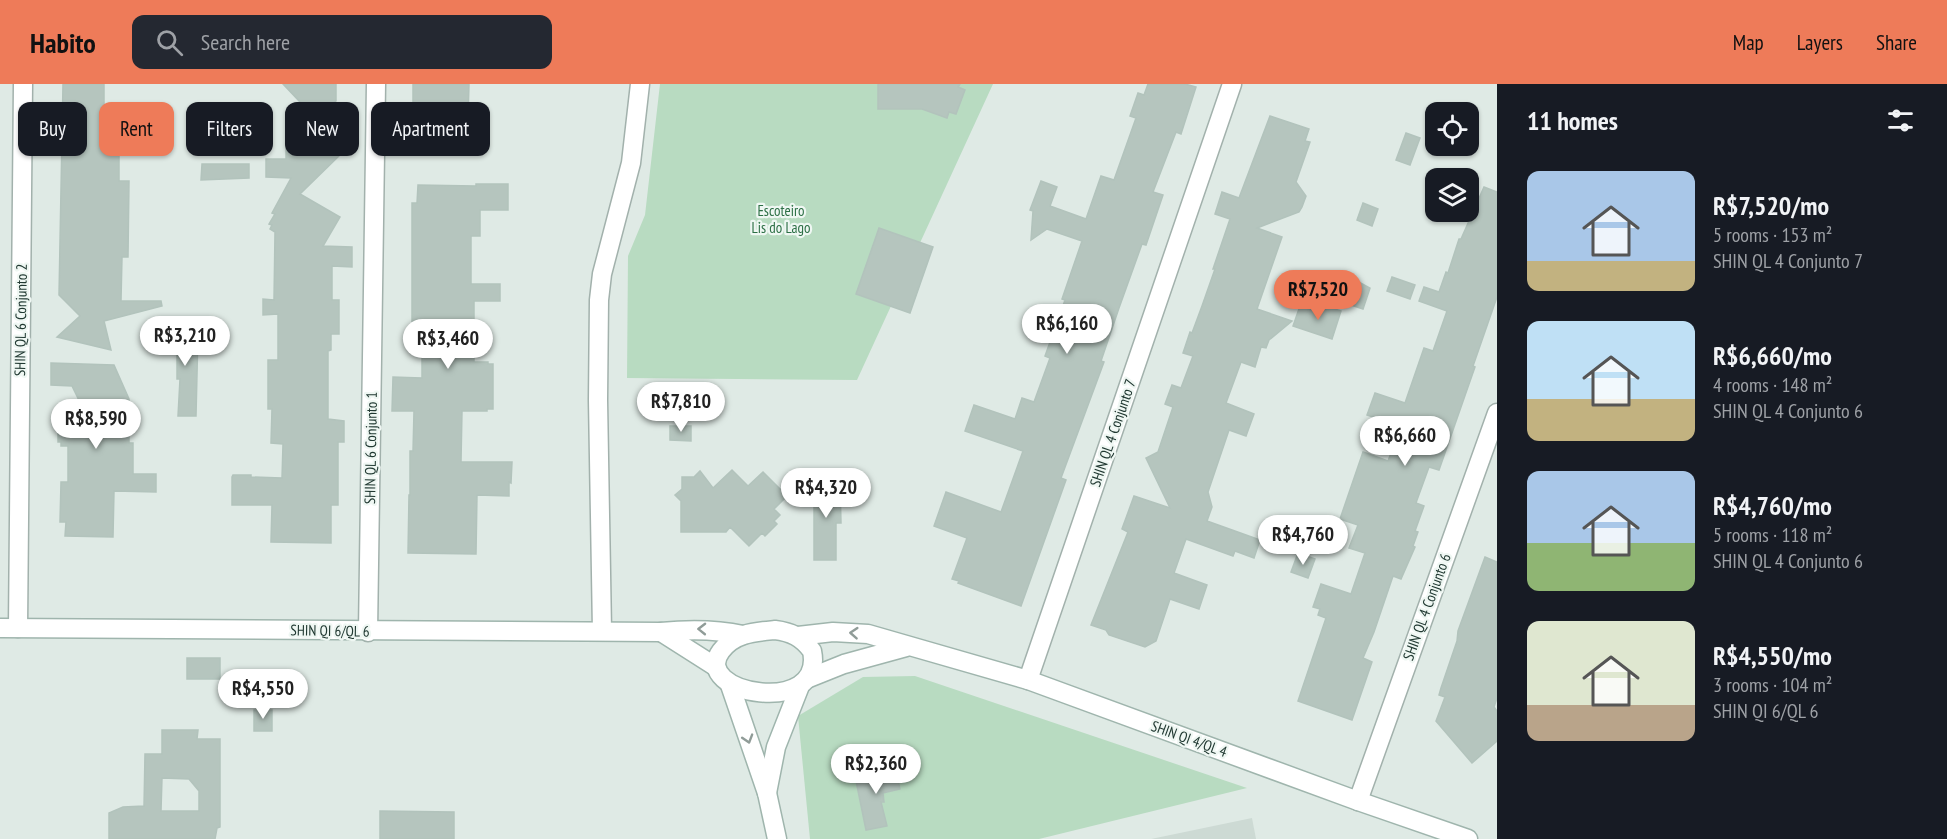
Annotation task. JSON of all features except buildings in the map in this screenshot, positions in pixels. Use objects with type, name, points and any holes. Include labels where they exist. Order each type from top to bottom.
[{"type":"street","name":"SHIN QL 6 Conjunto 2","points":[[9,628],[23,84]]},
{"type":"street","name":"SHIN QL 6 Conjunto 1","points":[[368,632],[376,84]]},
{"type":"street","points":[[602,631],[598,390],[599,300],[602,274],[631,163],[640,84]]},
{"type":"street","name":"SHIN QL 4 Conjunto 7","points":[[1028,680],[1232,84]]},
{"type":"street","name":"SHIN QL 4 Conjunto 6","points":[[1358,801],[1497,412]]},
{"type":"street","name":"SHIN QI 6/QL 6","points":[[9,628],[368,632],[661,632],[710,629],[743,635]]},
{"type":"street","points":[[716,667],[717,657],[722,649],[733,639],[743,635],[775,630],[787,632],[798,636],[812,651],[813,666],[776,747],[767,793]]},
{"type":"street","points":[[661,632],[716,667],[730,685],[741,690],[780,692],[804,682]]},
{"type":"street","name":"SHIN QI 4/QL 4","points":[[798,636],[852,632],[868,634],[1028,680],[1468,839]]},
{"type":"street","name":"SHIN QI 4/QL 4","points":[[804,682],[853,661],[908,646]]},
{"type":"street","points":[[730,685],[767,793],[777,839]]},
{"type":"shaded area","points":[[1252,818],[1256,839],[1151,839]]},
{"type":"green space","name":"Escoteiro Lis do Lago","points":[[660,84],[993,84],[857,380],[627,378],[628,256],[645,215]]},
{"type":"green space","points":[[915,676],[1247,788],[1039,839],[810,839],[798,716],[863,677]]}]
